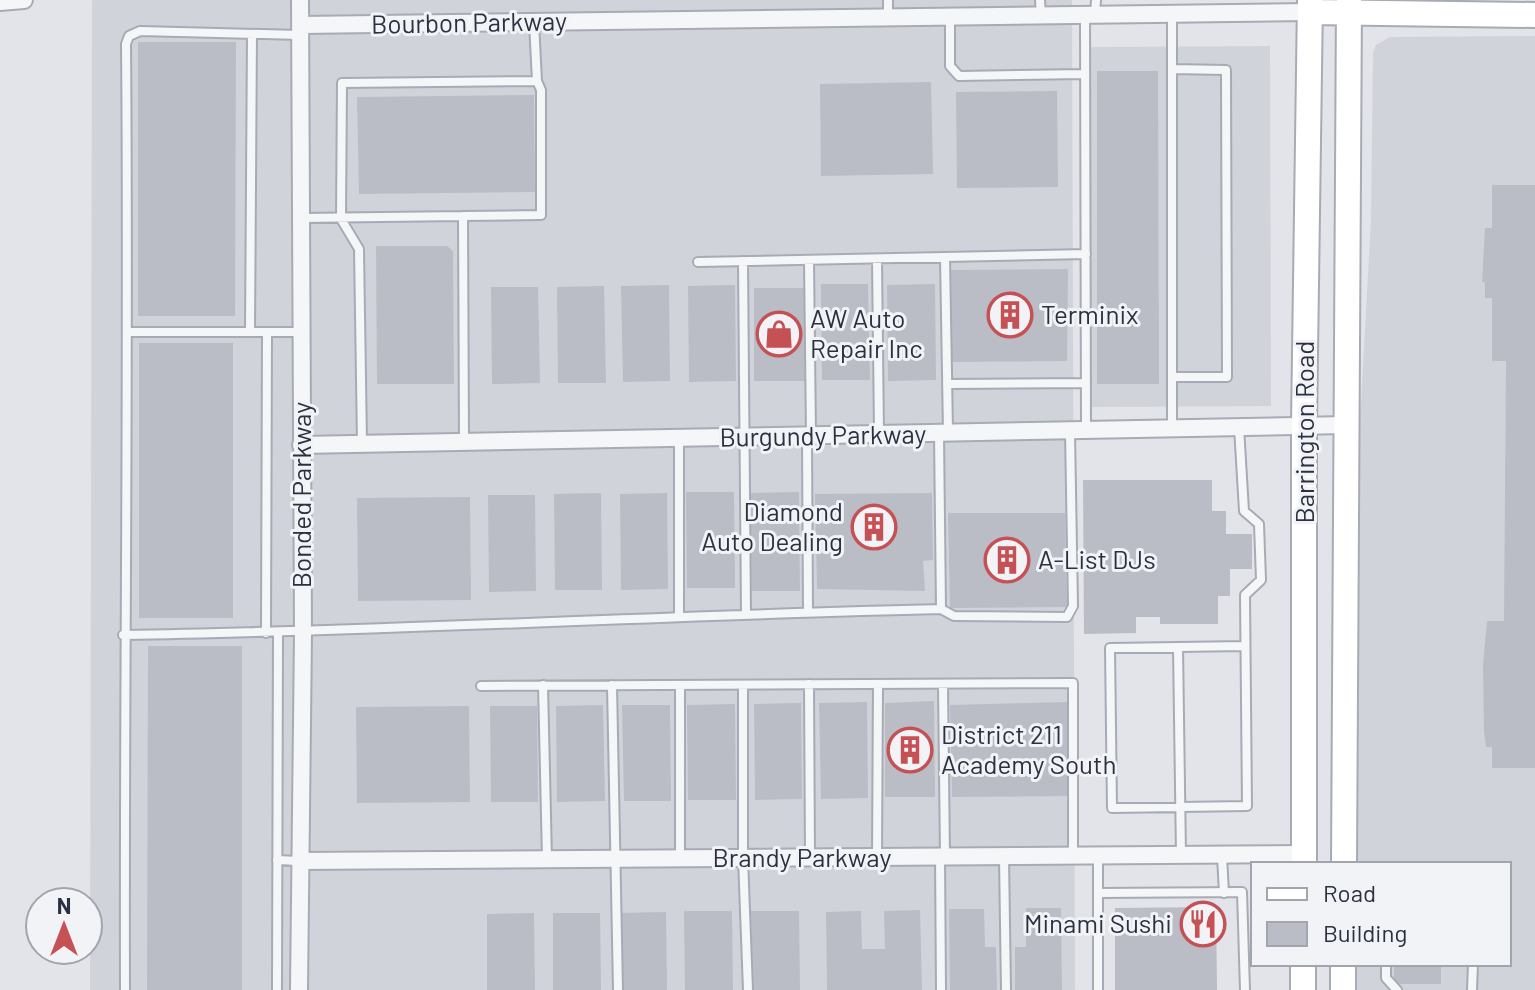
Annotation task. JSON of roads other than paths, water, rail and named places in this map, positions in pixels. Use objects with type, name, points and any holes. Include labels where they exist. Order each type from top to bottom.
[{"type":"main road","points":[[1310,6],[1535,15]]},
{"type":"main road","name":"Barrington Road","points":[[1304,859],[1304,425],[1310,6]]},
{"type":"main road","name":"Barrington Road","points":[[1344,862],[1349,6]]},
{"type":"main road","points":[[1303,966],[1303,990]]},
{"type":"main road","points":[[1343,966],[1343,990]]},
{"type":"street","points":[[0,2],[24,0]]},
{"type":"street","name":"Bonded Parkway","points":[[299,990],[303,633],[300,0]]},
{"type":"street","name":"Bourbon Parkway","points":[[301,30],[534,23],[950,18],[1040,8],[1172,14],[1208,7],[1310,6]]},
{"type":"street","name":"Burgundy Parkway","points":[[301,445],[1346,425]]},
{"type":"street","name":"Brandy Parkway","points":[[299,861],[1181,856],[1304,859]]},
{"type":"lane","points":[[888,0],[888,19]]},
{"type":"lane","points":[[123,635],[303,633],[746,613],[941,609],[954,616],[1067,617],[1073,606],[1078,431],[1086,383],[1085,74],[1092,11]]},
{"type":"lane","points":[[1172,14],[1172,429]]},
{"type":"lane","points":[[950,18],[950,66],[959,76],[1085,74]]},
{"type":"lane","points":[[301,218],[541,215],[541,90],[537,81],[534,23]]},
{"type":"lane","points":[[125,990],[123,635],[129,332],[126,44],[129,36],[140,31],[252,34],[301,30]]},
{"type":"lane","points":[[250,332],[252,34]]},
{"type":"lane","points":[[1172,69],[1226,70],[1227,377],[1172,377]]},
{"type":"lane","points":[[362,444],[359,249],[341,219],[342,83],[537,81]]},
{"type":"lane","points":[[463,216],[464,443]]},
{"type":"lane","points":[[698,262],[1086,254]]},
{"type":"lane","points":[[941,609],[943,434],[947,384],[945,257]]},
{"type":"lane","points":[[877,259],[879,435]]},
{"type":"lane","points":[[808,612],[809,260]]},
{"type":"lane","points":[[743,261],[746,613]]},
{"type":"lane","points":[[129,332],[301,332]]},
{"type":"lane","points":[[266,633],[267,332]]},
{"type":"lane","points":[[947,384],[1086,383]]},
{"type":"lane","points":[[1239,427],[1244,511],[1259,524],[1261,580],[1245,595],[1247,806],[1112,808],[1110,648],[1245,646]]},
{"type":"lane","points":[[679,438],[679,617]]},
{"type":"lane","points":[[277,990],[278,633]]},
{"type":"lane","points":[[1178,647],[1181,856]]},
{"type":"lane","points":[[481,686],[1073,683],[1073,857]]},
{"type":"lane","points":[[809,684],[810,858]]},
{"type":"lane","points":[[877,857],[878,684]]},
{"type":"lane","points":[[543,685],[547,859]]},
{"type":"lane","points":[[612,685],[618,990]]},
{"type":"lane","points":[[680,685],[680,858]]},
{"type":"lane","points":[[743,685],[743,858],[748,990]]},
{"type":"lane","points":[[941,990],[943,685]]},
{"type":"lane","points":[[1222,856],[1224,893]]},
{"type":"lane","points":[[1004,857],[1006,990]]},
{"type":"lane","points":[[1098,857],[1098,990]]},
{"type":"lane","points":[[277,860],[299,861]]},
{"type":"lane","points":[[1098,893],[1242,892],[1245,990]]},
{"type":"lane","points":[[1386,966],[1386,978],[1397,990]]},
{"type":"lane","points":[[1472,990],[1473,966]]},
{"type":"place","name":"Terminix","points":[[1010,315]]},
{"type":"place","name":"AW Auto Repair Inc","points":[[779,334]]},
{"type":"place","name":"Diamond Auto Dealing","points":[[874,527]]},
{"type":"place","name":"A-List DJs","points":[[1007,560]]},
{"type":"place","name":"District 211 Academy South","points":[[910,750]]},
{"type":"place","name":"Minami Sushi","points":[[1203,924]]}]
